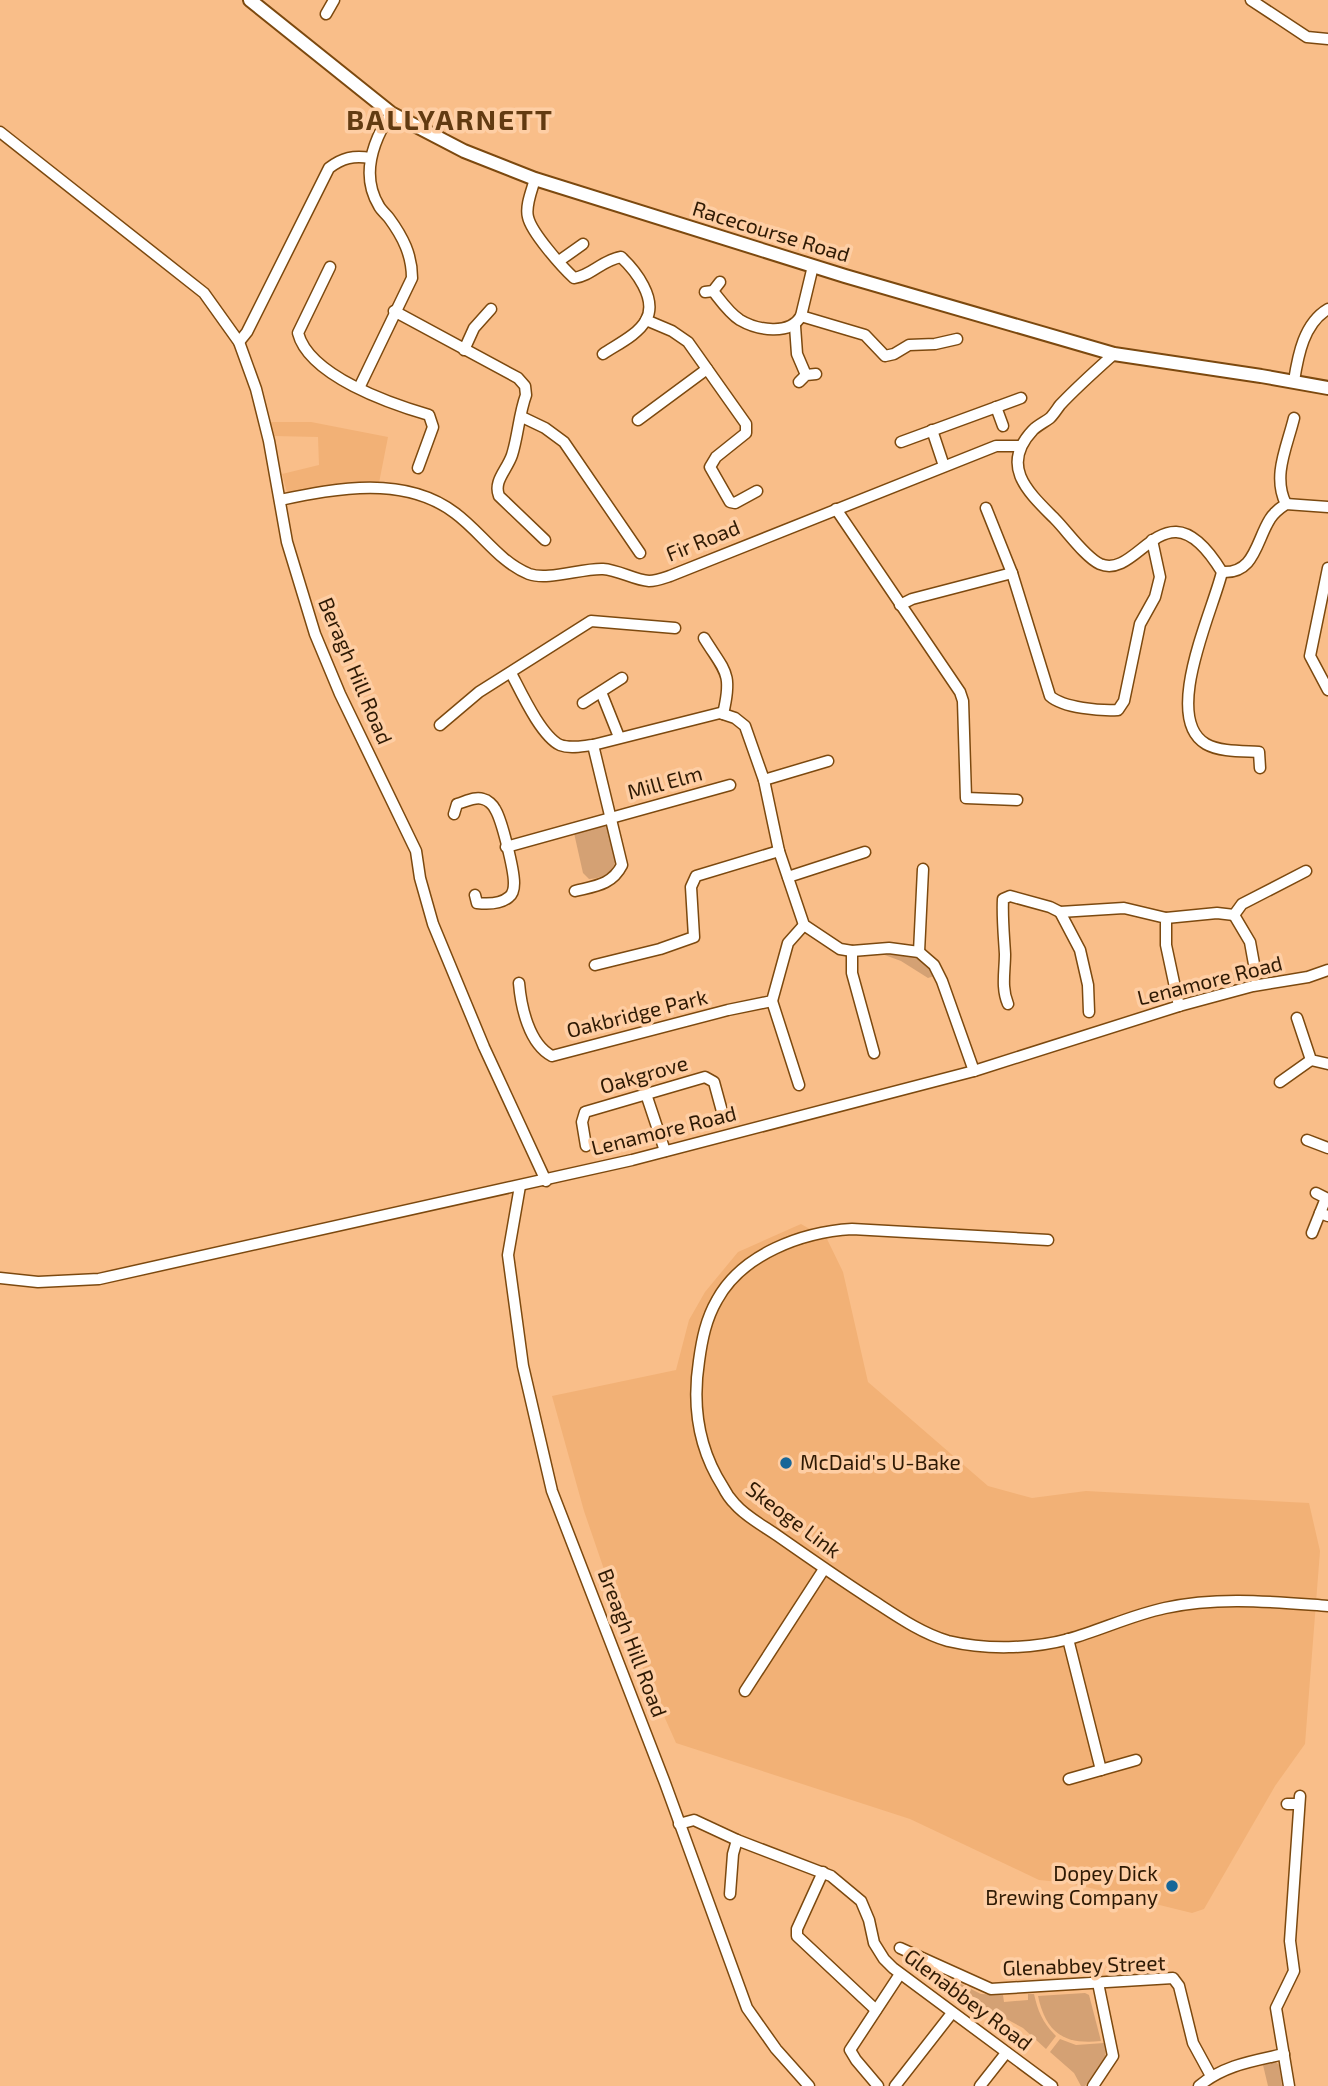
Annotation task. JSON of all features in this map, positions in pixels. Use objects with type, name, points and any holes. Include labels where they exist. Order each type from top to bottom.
[{"type":"street","name":"Racecourse Road","points":[[250,0],[391,113],[464,151],[535,179],[813,266],[1114,354],[1328,388]]},
{"type":"street","points":[[326,14],[334,0]]},
{"type":"street","points":[[1251,0],[1307,37],[1328,39]]},
{"type":"street","points":[[359,388],[412,278],[412,262],[401,238],[378,205],[370,182],[370,158],[391,113]]},
{"type":"street","name":"Beragh Hill Road","points":[[0,132],[204,293],[239,342],[256,389],[287,542],[315,634],[340,694],[416,851],[420,878],[433,924],[484,1047],[546,1181]]},
{"type":"street","points":[[239,342],[247,332],[329,168],[339,160],[349,157],[370,158]]},
{"type":"street","points":[[535,179],[527,215],[531,227],[574,278],[582,277],[609,259],[621,257],[641,281],[649,310],[646,320],[603,354]]},
{"type":"street","points":[[559,261],[583,244]]},
{"type":"street","points":[[807,377],[797,354],[795,326],[801,316],[813,266]]},
{"type":"street","points":[[330,267],[298,333],[300,342],[332,374],[388,403],[429,415],[433,427],[418,468]]},
{"type":"street","points":[[713,288],[732,313],[752,325],[765,328],[795,326]]},
{"type":"street","points":[[464,350],[474,328],[491,309]]},
{"type":"street","points":[[1294,381],[1301,346],[1311,326],[1328,309]]},
{"type":"street","points":[[394,312],[518,378],[525,386],[526,396],[512,457],[497,490],[499,496],[545,540]]},
{"type":"street","points":[[801,316],[865,335],[885,356],[909,345],[936,344],[957,339]]},
{"type":"street","points":[[646,320],[682,337],[746,424],[748,430],[716,457],[710,467],[730,502],[735,503],[757,491]]},
{"type":"street","points":[[1114,354],[1060,405],[1050,418],[1036,427],[1021,446],[1018,471],[1023,485],[1087,554],[1101,565],[1115,565],[1124,561],[1161,534],[1184,533],[1201,541],[1222,572]]},
{"type":"street","points":[[638,421],[707,369]]},
{"type":"street","points":[[901,442],[1021,398]]},
{"type":"street","points":[[996,407],[1003,426]]},
{"type":"street","points":[[522,417],[545,428],[564,442],[640,553]]},
{"type":"street","points":[[1286,504],[1279,475],[1294,418]]},
{"type":"street","points":[[932,430],[944,466]]},
{"type":"street","name":"Fir Road","points":[[280,500],[326,491],[366,488],[398,490],[428,496],[456,513],[511,564],[532,575],[595,569],[612,570],[650,581],[670,576],[996,446],[1021,446]]},
{"type":"street","points":[[1222,572],[1240,569],[1248,563],[1270,519],[1286,504],[1328,507]]},
{"type":"street","points":[[986,508],[1012,573],[1050,696],[1057,702],[1106,711],[1118,710],[1125,701],[1140,624],[1155,597],[1160,577],[1153,540]]},
{"type":"street","points":[[836,509],[960,692],[963,701],[966,799],[1017,800]]},
{"type":"street","points":[[1328,568],[1310,656],[1328,690]]},
{"type":"street","points":[[1222,572],[1197,650],[1189,687],[1191,722],[1195,733],[1204,743],[1215,748],[1259,752],[1260,768]]},
{"type":"street","points":[[900,605],[912,599],[1012,573]]},
{"type":"street","points":[[440,725],[471,698],[591,621],[676,628]]},
{"type":"street","points":[[704,638],[728,677],[729,688],[723,714]]},
{"type":"street","points":[[511,673],[534,715],[553,740],[561,745],[593,746],[685,720],[723,714],[745,726],[764,779],[779,851],[804,925],[840,949],[852,951],[889,947],[919,952],[934,965],[942,981],[974,1071]]},
{"type":"street","points":[[583,703],[622,678]]},
{"type":"street","points":[[601,692],[619,737]]},
{"type":"street","name":"Mill Elm","points":[[575,891],[603,884],[616,877],[622,865],[593,746]]},
{"type":"street","points":[[764,779],[828,761]]},
{"type":"street","name":"Mill Elm","points":[[506,847],[730,785]]},
{"type":"street","points":[[454,814],[457,804],[471,799],[484,799],[491,803],[496,810],[506,847],[515,885],[512,894],[503,901],[486,903],[477,903],[475,895]]},
{"type":"street","points":[[595,965],[669,947],[694,937],[691,887],[696,876],[779,851]]},
{"type":"street","points":[[788,877],[865,852]]},
{"type":"street","points":[[919,952],[923,869]]},
{"type":"street","points":[[1234,915],[1242,904],[1306,872]]},
{"type":"street","points":[[1008,1004],[1003,993],[1003,898],[1010,896],[1060,912],[1124,908],[1166,918],[1217,913],[1234,915]]},
{"type":"street","points":[[1060,912],[1080,950],[1088,985],[1089,1012]]},
{"type":"street","points":[[1234,915],[1251,942],[1254,964]]},
{"type":"street","points":[[1166,918],[1166,945],[1179,1006]]},
{"type":"street","points":[[799,1085],[772,1001],[788,943],[804,925]]},
{"type":"street","points":[[852,951],[852,973],[874,1053]]},
{"type":"street","name":"Lenamore Road","points":[[0,1278],[38,1282],[99,1279],[546,1181],[974,1071],[1179,1006],[1253,986],[1308,977],[1328,970]]},
{"type":"street","name":"Oakbridge Park","points":[[519,983],[521,1003],[532,1032],[540,1048],[552,1056],[772,1001]]},
{"type":"street","points":[[1297,1018],[1311,1060]]},
{"type":"street","points":[[1280,1082],[1311,1060],[1328,1064]]},
{"type":"street","name":"Oakgrove","points":[[586,1146],[582,1122],[585,1112],[705,1077],[714,1082],[723,1115]]},
{"type":"street","points":[[646,1094],[665,1151]]},
{"type":"street","points":[[1307,1140],[1328,1148]]},
{"type":"street","name":"Breagh Hill Road","points":[[520,1186],[508,1255],[523,1366],[552,1491],[747,2008],[776,2049],[808,2086]]},
{"type":"street","points":[[1312,1233],[1324,1214],[1326,1198],[1317,1194]]},
{"type":"street","name":"Skeoge Link","points":[[1048,1240],[852,1229],[826,1230],[800,1237],[742,1269],[718,1298],[704,1332],[696,1382],[697,1424],[708,1460],[736,1505],[824,1569],[905,1622],[947,1640],[984,1646],[1018,1646],[1068,1639],[1166,1607],[1254,1600],[1328,1606]]},
{"type":"street","points":[[745,1691],[824,1569]]},
{"type":"street","points":[[1068,1639],[1101,1770]]},
{"type":"street","points":[[1069,1779],[1136,1760]]},
{"type":"street","points":[[1287,1804],[1300,1800],[1290,1937],[1294,1971],[1276,2008],[1289,2086]]},
{"type":"street","name":"Glenabbey Road","points":[[679,1824],[694,1820],[737,1840],[823,1872],[854,1893],[861,1901],[869,1920],[878,1951],[900,1974],[1052,2086]]},
{"type":"street","points":[[730,1894],[733,1854],[737,1840]]},
{"type":"street","points":[[823,1872],[797,1928],[797,1936],[876,2010]]},
{"type":"street","name":"Glenabbey Street","points":[[901,1948],[991,1989],[1168,1978],[1177,1981],[1193,2043],[1211,2076]]},
{"type":"street","points":[[878,2086],[850,2050],[900,1974]]},
{"type":"street","points":[[1093,2086],[1113,2056],[1098,1983]]},
{"type":"street","points":[[895,2086],[952,2013]]},
{"type":"street","points":[[980,2086],[1006,2053]]},
{"type":"street","points":[[1199,2086],[1211,2076],[1240,2063],[1284,2053]]},
{"type":"shaded area","points":[[270,422],[311,422],[388,437],[378,488],[288,496],[282,474],[319,465],[318,437],[274,436]]},
{"type":"shaded area","points":[[600,825],[606,826],[611,835],[616,852],[615,860],[608,873],[589,879],[583,873],[574,833]]},
{"type":"shaded area","points":[[884,952],[919,959],[934,976],[928,978],[901,961],[882,954]]},
{"type":"shaded area","points":[[801,1224],[827,1239],[843,1272],[868,1382],[988,1486],[1032,1498],[1086,1491],[1309,1503],[1320,1551],[1305,1744],[1275,1786],[1204,1909],[1192,1913],[1070,1883],[1039,1880],[910,1819],[676,1743],[621,1619],[584,1511],[552,1396],[676,1370],[689,1320],[705,1292],[738,1252]]},
{"type":"shaded area","points":[[953,1980],[981,1994],[1003,1995],[1004,2002],[1028,2000],[1028,1994],[1034,1994],[1042,2017],[1056,2036],[1046,2049],[1023,2028],[988,2009]]},
{"type":"shaded area","points":[[1089,1995],[1101,2041],[1077,2041],[1059,2034],[1046,2019],[1038,1996]]},
{"type":"shaded area","points":[[1060,2039],[1076,2045],[1104,2043],[1106,2058],[1085,2086],[1081,2086],[1074,2073],[1050,2052]]},
{"type":"shaded area","points":[[1276,2062],[1279,2065],[1282,2086],[1268,2086],[1263,2065]]},
{"type":"place","name":"McDaid's U-Bake","points":[[786,1463]]},
{"type":"place","name":"Dopey Dick Brewing Company","points":[[1172,1886]]},
{"type":"district","name":"BALLYARNETT","points":[[450,120]]}]
